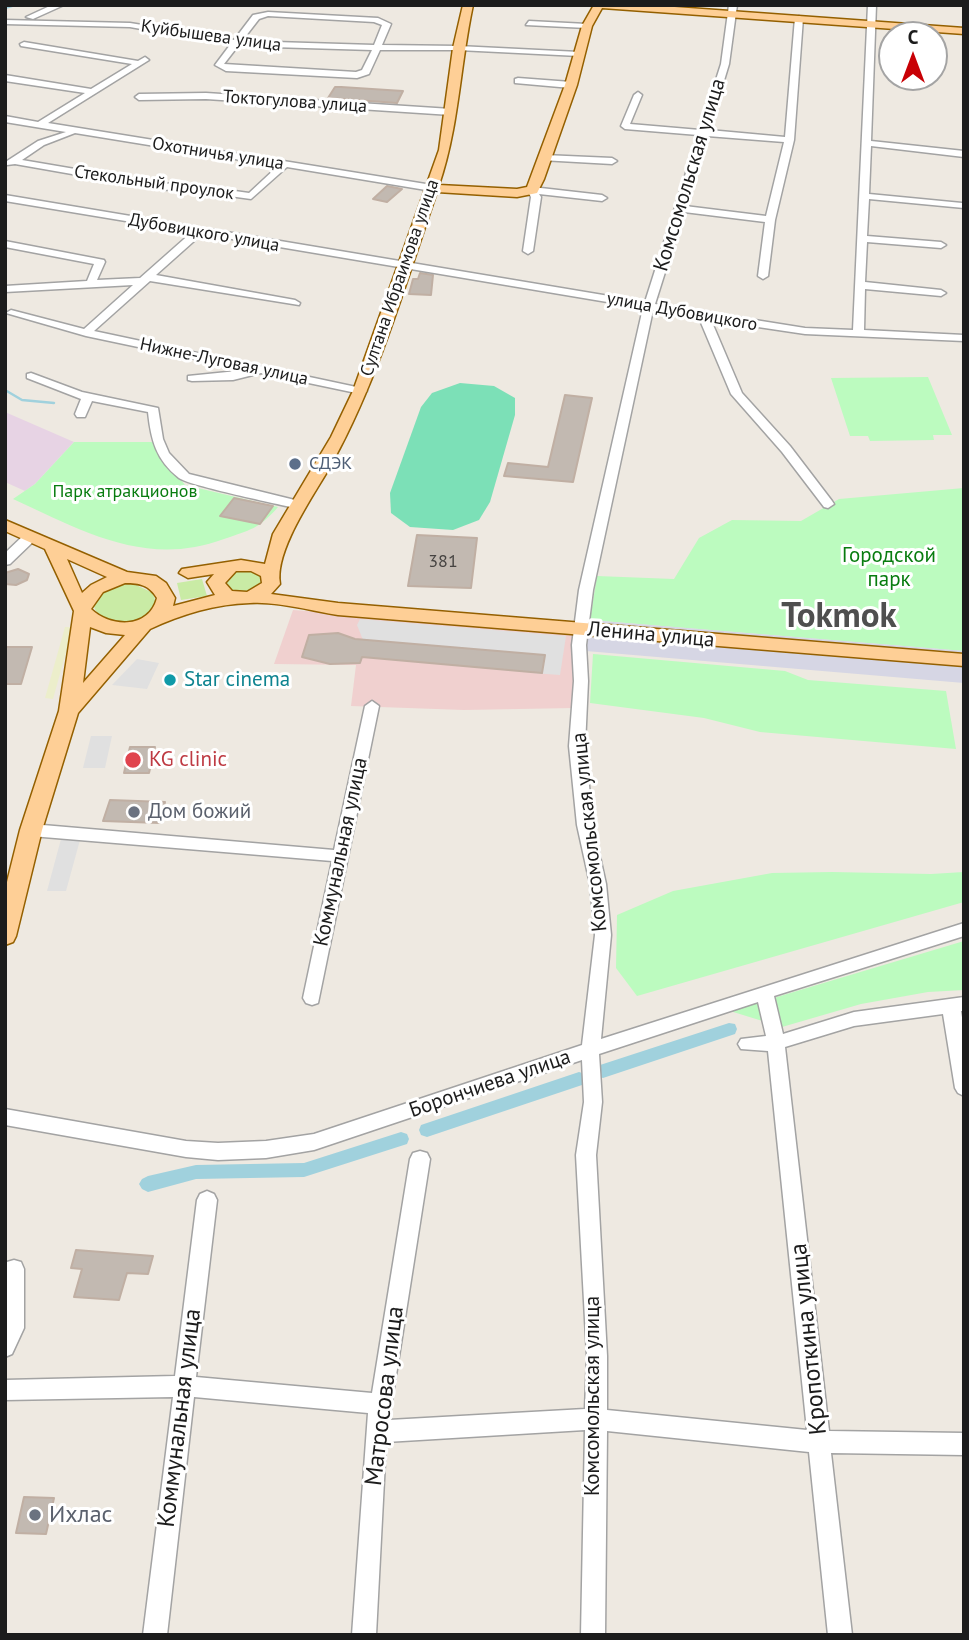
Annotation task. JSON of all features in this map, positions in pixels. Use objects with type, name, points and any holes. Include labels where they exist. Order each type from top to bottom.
[{"type":"main road","name":"Султана Ибраимова улица","points":[[267,552],[282,534],[339,437],[361,391],[445,150],[458,48],[468,5]]},
{"type":"main road","points":[[432,188],[506,192],[532,190],[571,85],[587,26],[599,5],[732,10],[964,31]]},
{"type":"main road","points":[[5,525],[74,558],[129,578],[152,582],[164,593],[165,606],[69,711]]},
{"type":"main road","points":[[54,549],[82,611],[88,620],[106,628],[125,629],[209,601],[246,598],[266,590],[275,580]]},
{"type":"main road","points":[[267,552],[232,567],[216,582],[218,590],[226,596],[338,609]]},
{"type":"main road","points":[[188,573],[267,552]]},
{"type":"main road","points":[[267,552],[275,580]]},
{"type":"main road","points":[[74,558],[160,577]]},
{"type":"main road","points":[[5,936],[11,892],[69,711],[86,597],[98,586],[129,578],[160,577],[253,565],[264,568],[275,580],[305,601],[338,609]]},
{"type":"main road","name":"Ленина улица","points":[[338,609],[964,660]]},
{"type":"street","points":[[9,21],[33,17],[60,5]]},
{"type":"street","points":[[858,333],[872,5]]},
{"type":"street","name":"Комсомольская улица","points":[[593,1635],[597,1356],[586,1155],[593,1102],[590,1050],[603,935],[598,884],[585,825],[577,746],[579,645],[586,590],[617,440],[649,306],[725,64],[732,10]]},
{"type":"street","points":[[268,14],[375,20],[387,24],[376,48],[366,72],[345,75],[226,68],[219,65],[256,17],[268,14]]},
{"type":"street","points":[[763,275],[769,219],[789,140],[799,18]]},
{"type":"street","name":"Куйбышева улица","points":[[9,21],[130,25],[235,43],[458,48],[579,54]]},
{"type":"street","points":[[529,23],[587,26]]},
{"type":"street","points":[[24,44],[142,61],[38,125]]},
{"type":"street","points":[[5,78],[93,92]]},
{"type":"street","points":[[519,81],[571,85]]},
{"type":"street","points":[[638,95],[625,126],[789,140]]},
{"type":"street","name":"Токтогулова улица","points":[[139,97],[206,96],[451,112]]},
{"type":"street","name":"Охотничья улица","points":[[8,121],[432,188]]},
{"type":"street","points":[[9,163],[41,143],[76,131]]},
{"type":"street","points":[[866,143],[964,154]]},
{"type":"street","points":[[544,158],[612,161]]},
{"type":"street","name":"Стекольный проулок","points":[[9,163],[163,187],[178,186],[251,196],[284,165]]},
{"type":"street","points":[[532,190],[602,198]]},
{"type":"street","points":[[528,251],[536,197],[532,190]]},
{"type":"street","points":[[864,196],[962,205]]},
{"type":"street","name":"Дубовицкого улица","points":[[5,198],[403,266]]},
{"type":"street","points":[[678,208],[769,219]]},
{"type":"street","points":[[86,333],[198,232]]},
{"type":"street","points":[[861,238],[941,245]]},
{"type":"street","points":[[5,244],[100,262],[91,283]]},
{"type":"street","name":"улица Дубовицкого","points":[[403,266],[804,331],[964,338]]},
{"type":"street","points":[[5,289],[145,279],[295,303]]},
{"type":"street","points":[[860,285],[941,293]]},
{"type":"street","name":"Нижне-Луговая улица","points":[[11,313],[86,333],[361,391]]},
{"type":"street","points":[[704,316],[737,394],[786,449],[828,504]]},
{"type":"street","points":[[192,378],[270,372]]},
{"type":"street","points":[[31,376],[87,397],[143,405],[154,410],[157,439],[164,454],[184,477],[299,505]]},
{"type":"street","points":[[81,414],[87,397]]},
{"type":"street","points":[[5,561],[30,537]]},
{"type":"street","name":"Коммунальная улица","points":[[312,998],[339,856],[372,706]]},
{"type":"street","points":[[31,831],[339,856]]},
{"type":"street","name":"Борончиева улица","points":[[5,1117],[186,1149],[278,1149],[314,1142],[964,929]]},
{"type":"street","name":"Кропоткина улица","points":[[765,993],[776,1043],[840,1635]]},
{"type":"street","points":[[747,1044],[776,1043],[854,1018],[958,1005],[964,1088]]},
{"type":"street","name":"Матросова улица","points":[[364,1635],[376,1432],[419,1159]]},
{"type":"street","name":"Коммунальная улица","points":[[155,1635],[207,1200]]},
{"type":"street","points":[[5,1347],[14,1328],[14,1269]]},
{"type":"street","points":[[5,1390],[183,1386],[382,1404]]},
{"type":"street","points":[[376,1432],[594,1419],[821,1442],[964,1444]]},
{"type":"shaded area","points":[[5,412],[74,442],[35,484],[25,491],[5,482]]},
{"type":"shaded area","points":[[293,610],[576,632],[574,708],[464,710],[351,706],[356,665],[274,664]]},
{"type":"shaded area","points":[[360,619],[566,636],[560,675],[533,673],[542,672],[363,640],[357,625]]},
{"type":"shaded area","points":[[590,620],[964,651],[964,683],[586,651]]},
{"type":"shaded area","points":[[137,659],[159,663],[147,689],[112,685]]},
{"type":"shaded area","points":[[91,736],[112,736],[105,768],[83,768]]},
{"type":"shaded area","points":[[61,839],[80,840],[66,891],[47,891]]},
{"type":"green space","points":[[928,377],[952,435],[933,435],[934,440],[870,441],[868,436],[850,436],[831,378]]},
{"type":"green space","points":[[460,383],[494,386],[515,398],[515,415],[490,502],[479,520],[453,530],[410,527],[391,513],[390,493],[421,407],[432,393]]},
{"type":"green space","name":"Парк атракционов","points":[[74,442],[152,442],[185,485],[278,507],[248,531],[195,547],[168,549],[141,548],[116,542],[65,523],[13,499],[35,484]]},
{"type":"green space","name":"Городской парк","points":[[964,488],[964,651],[590,620],[597,576],[674,579],[699,538],[732,520],[801,521],[839,499]]},
{"type":"green space","points":[[243,570],[260,573],[264,584],[250,593],[232,591],[226,581],[231,574]]},
{"type":"green space","points":[[202,579],[207,596],[181,600],[177,583]]},
{"type":"green space","points":[[134,584],[153,593],[155,603],[149,612],[133,621],[118,623],[105,619],[97,612],[94,603],[98,594],[111,587]]},
{"type":"green space","points":[[65,627],[73,627],[53,699],[45,698]]},
{"type":"green space","points":[[593,654],[785,671],[808,680],[946,691],[956,749],[760,732],[704,718],[590,703]]},
{"type":"green space","points":[[964,872],[964,902],[637,996],[616,968],[617,915],[673,891],[772,873]]},
{"type":"green space","points":[[964,941],[964,990],[928,992],[861,1004],[782,1027],[730,1011]]},
{"type":"building","points":[[335,87],[403,91],[397,103],[328,98]]},
{"type":"building","points":[[387,186],[402,189],[387,202],[373,199]]},
{"type":"building","points":[[420,273],[433,275],[431,295],[409,294],[413,279],[418,279]]},
{"type":"building","points":[[565,395],[592,398],[573,482],[504,476],[508,463],[548,467]]},
{"type":"building","points":[[234,498],[273,506],[260,524],[220,516]]},
{"type":"building","points":[[417,535],[477,538],[471,588],[408,586]]},
{"type":"building","points":[[18,569],[29,574],[27,580],[16,585],[5,584],[5,573]]},
{"type":"building","points":[[338,633],[355,639],[545,655],[542,673],[362,657],[360,663],[330,664],[302,657],[309,635]]},
{"type":"building","points":[[5,647],[32,647],[21,684],[5,684]]},
{"type":"building","points":[[130,747],[155,747],[149,773],[124,773]]},
{"type":"building","name":"Дом божий","points":[[110,800],[165,802],[160,823],[103,821]]},
{"type":"building","points":[[76,1250],[153,1256],[148,1274],[127,1273],[119,1300],[74,1297],[82,1269],[71,1268]]},
{"type":"building","name":"Ихлас","points":[[24,1497],[54,1498],[46,1534],[16,1533]]},
{"type":"waterway","points":[[5,8],[15,5]]},
{"type":"waterway","points":[[5,390],[22,400],[54,403]]},
{"type":"waterway","points":[[603,1071],[729,1029]]},
{"type":"waterway","points":[[427,1130],[579,1079]]},
{"type":"waterway","points":[[148,1184],[196,1172],[304,1170],[401,1139]]},
{"type":"place","name":"СДЭК","points":[[295,464]]},
{"type":"place","name":"Star cinema","points":[[170,680]]},
{"type":"place","name":"KG clinic","points":[[133,760]]},
{"type":"place","name":"Дом божий","points":[[134,812]]},
{"type":"place","name":"Ихлас","points":[[35,1515]]},
{"type":"district","name":"Tokmok","points":[[839,617]]}]
